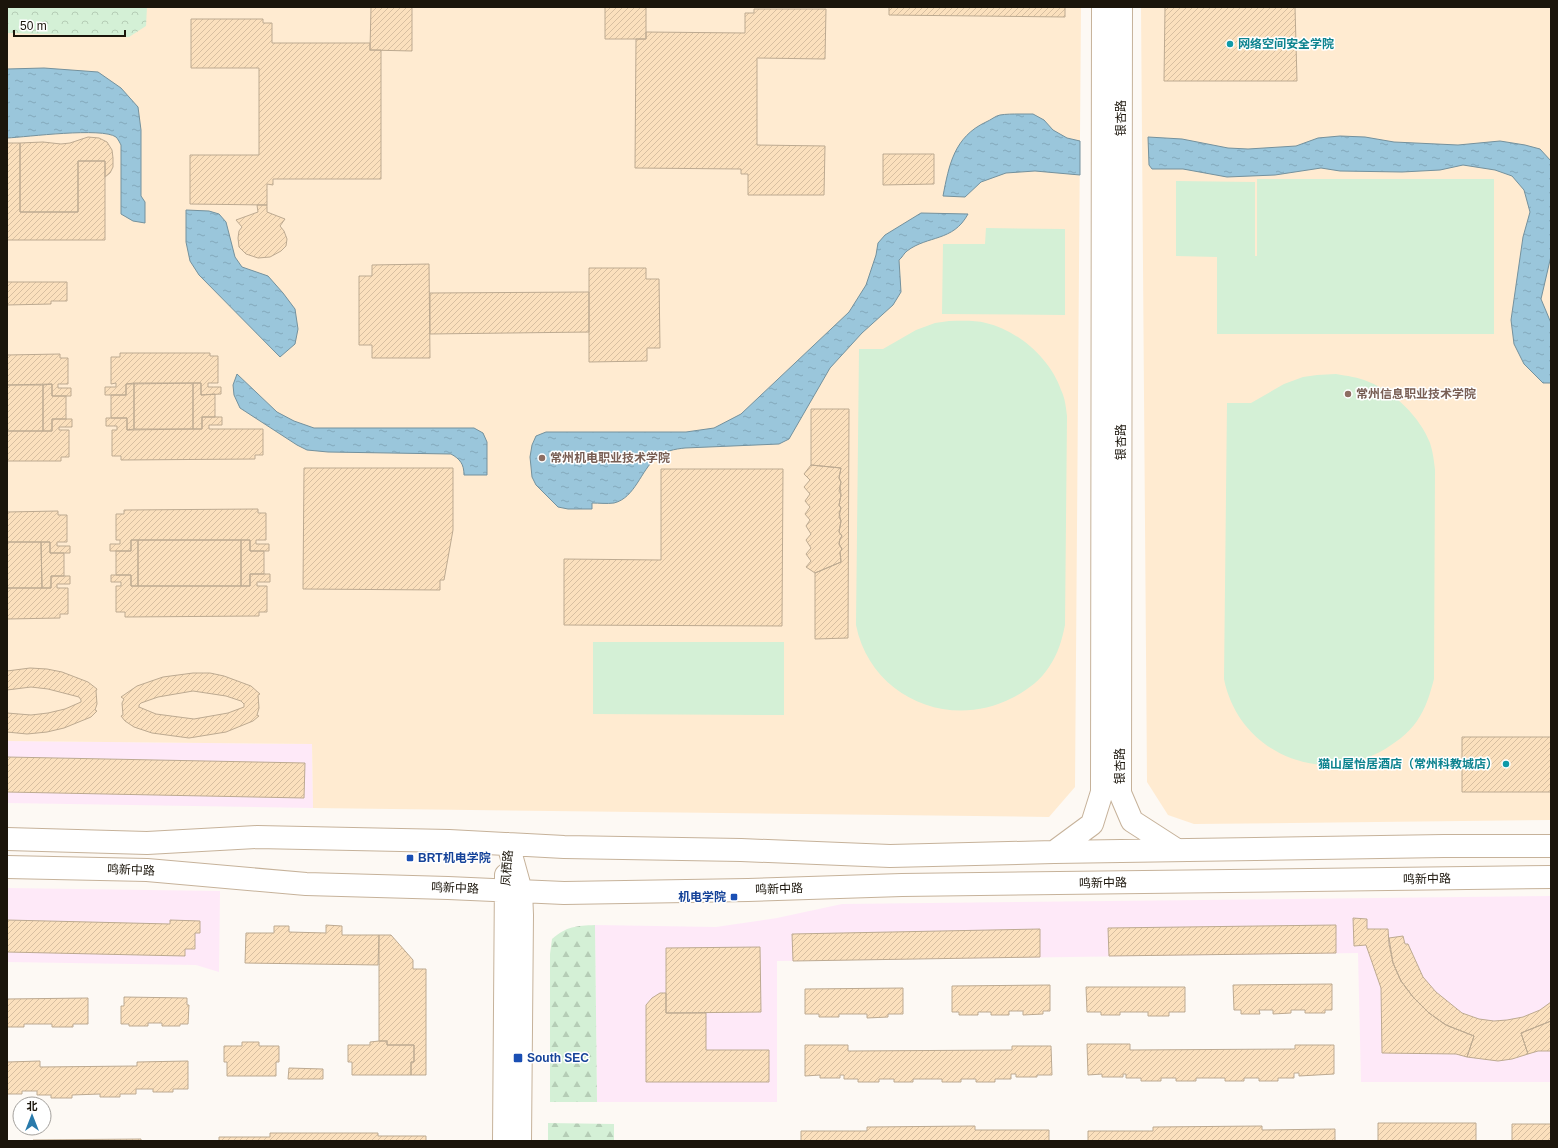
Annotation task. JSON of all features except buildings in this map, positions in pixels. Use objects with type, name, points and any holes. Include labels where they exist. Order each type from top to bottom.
[{"type":"main road","name":"银杏路","points":[[1054,852],[1092,824],[1102,792],[1103,7]]},
{"type":"main road","name":"银杏路","points":[[1121,7],[1120,794],[1132,821],[1177,850]]},
{"type":"main road","points":[[7,839],[147,843],[257,837],[449,841],[564,847],[741,850],[890,856],[1177,850],[1551,846]]},
{"type":"main road","name":"凤栖路","points":[[504,1141],[513,890],[508,844]]},
{"type":"main road","name":"鸣新中路","points":[[7,867],[147,870],[306,884],[579,893],[902,885],[1551,877]]},
{"type":"main road","name":"凤栖路","points":[[513,890],[522,915],[520,1141]]},
{"type":"shaded area","name":"常州机电职业技术学院","points":[[7,7],[1081,7],[1075,787],[1049,817],[313,808],[312,744],[7,741]]},
{"type":"shaded area","name":"常州信息职业技术学院","points":[[1141,7],[1551,7],[1551,820],[1194,824],[1168,815],[1147,782]]},
{"type":"shaded area","points":[[7,741],[312,744],[313,808],[7,803]]},
{"type":"shaded area","points":[[7,888],[220,891],[219,972],[196,965],[7,962]]},
{"type":"shaded area","points":[[1551,896],[1551,1082],[1361,1082],[1358,953],[777,961],[777,1102],[597,1102],[595,925],[716,927],[777,918],[842,904]]},
{"type":"green space","points":[[7,7],[147,7],[146,26],[129,37],[7,33]]},
{"type":"green space","points":[[1257,179],[1494,179],[1494,334],[1217,334],[1217,257],[1176,256],[1176,181],[1255,182],[1255,256],[1257,256]]},
{"type":"green space","points":[[986,228],[1065,229],[1065,315],[942,314],[943,244],[985,244]]},
{"type":"green space","points":[[949,321],[977,321],[986,323],[1009,332],[1031,347],[1041,357],[1056,378],[1066,406],[1067,416],[1065,625],[1059,647],[1055,657],[1045,672],[1037,681],[1022,692],[1012,698],[987,707],[963,710],[938,708],[915,700],[895,688],[877,671],[864,650],[856,625],[859,349],[883,349],[916,330],[935,323]]},
{"type":"green space","points":[[1336,374],[1365,380],[1388,392],[1405,406],[1413,415],[1426,433],[1430,443],[1435,470],[1434,679],[1423,711],[1413,726],[1400,738],[1380,752],[1355,762],[1331,765],[1306,763],[1283,755],[1263,742],[1245,725],[1232,704],[1224,679],[1227,403],[1251,403],[1284,384],[1303,377]]},
{"type":"green space","points":[[593,642],[784,642],[784,715],[593,714]]},
{"type":"green space","points":[[595,925],[597,1102],[550,1102],[550,954],[552,939],[567,929]]},
{"type":"green space","points":[[548,1123],[614,1124],[614,1141],[548,1141]]},
{"type":"water","points":[[44,68],[98,72],[121,88],[138,107],[141,130],[141,196],[145,202],[145,223],[133,221],[121,214],[121,145],[116,137],[108,134],[81,133],[7,138],[7,69]]},
{"type":"water","points":[[1007,114],[1033,114],[1044,120],[1053,130],[1067,138],[1080,141],[1080,175],[1035,171],[1006,173],[981,182],[965,197],[943,196],[948,173],[955,153],[960,144],[975,128],[998,116]]},
{"type":"water","points":[[1340,136],[1365,137],[1394,142],[1458,145],[1500,141],[1540,149],[1551,161],[1551,256],[1541,299],[1551,323],[1551,383],[1543,383],[1524,364],[1514,344],[1511,320],[1523,237],[1530,212],[1524,190],[1512,176],[1495,170],[1463,165],[1440,170],[1402,172],[1340,171],[1321,168],[1275,175],[1227,177],[1183,169],[1152,169],[1149,165],[1148,137],[1182,139],[1228,148],[1248,149],[1296,146],[1318,138]]},
{"type":"water","points":[[186,210],[209,211],[219,214],[226,222],[235,257],[242,267],[268,276],[295,309],[298,329],[295,344],[280,357],[199,275],[190,261],[186,242]]},
{"type":"water","points":[[921,213],[968,214],[962,223],[948,234],[915,246],[906,252],[899,260],[901,292],[893,305],[862,333],[830,368],[789,439],[779,444],[685,448],[666,452],[651,463],[633,490],[627,496],[614,503],[592,503],[592,509],[568,509],[558,507],[536,485],[532,477],[530,457],[532,445],[536,436],[546,432],[686,432],[714,428],[741,414],[849,312],[866,285],[876,255],[878,243],[885,235]]},
{"type":"water","points":[[237,374],[277,412],[294,421],[314,428],[474,428],[483,433],[487,442],[487,475],[464,475],[461,462],[451,454],[328,452],[307,450],[240,408],[234,395],[233,385]]},
{"type":"place","name":"网络空间安全学院","points":[[1230,44]]},
{"type":"place","name":"常州信息职业技术学院","points":[[1348,394]]},
{"type":"place","name":"常州机电职业技术学院","points":[[542,458]]},
{"type":"place","name":"猫山屋怡居酒店（常州科教城店）","points":[[1506,764]]},
{"type":"place","name":"BRT机电学院","points":[[410,858]]},
{"type":"place","name":"机电学院","points":[[734,897]]},
{"type":"place","name":"South SEC","points":[[518,1058]]}]
